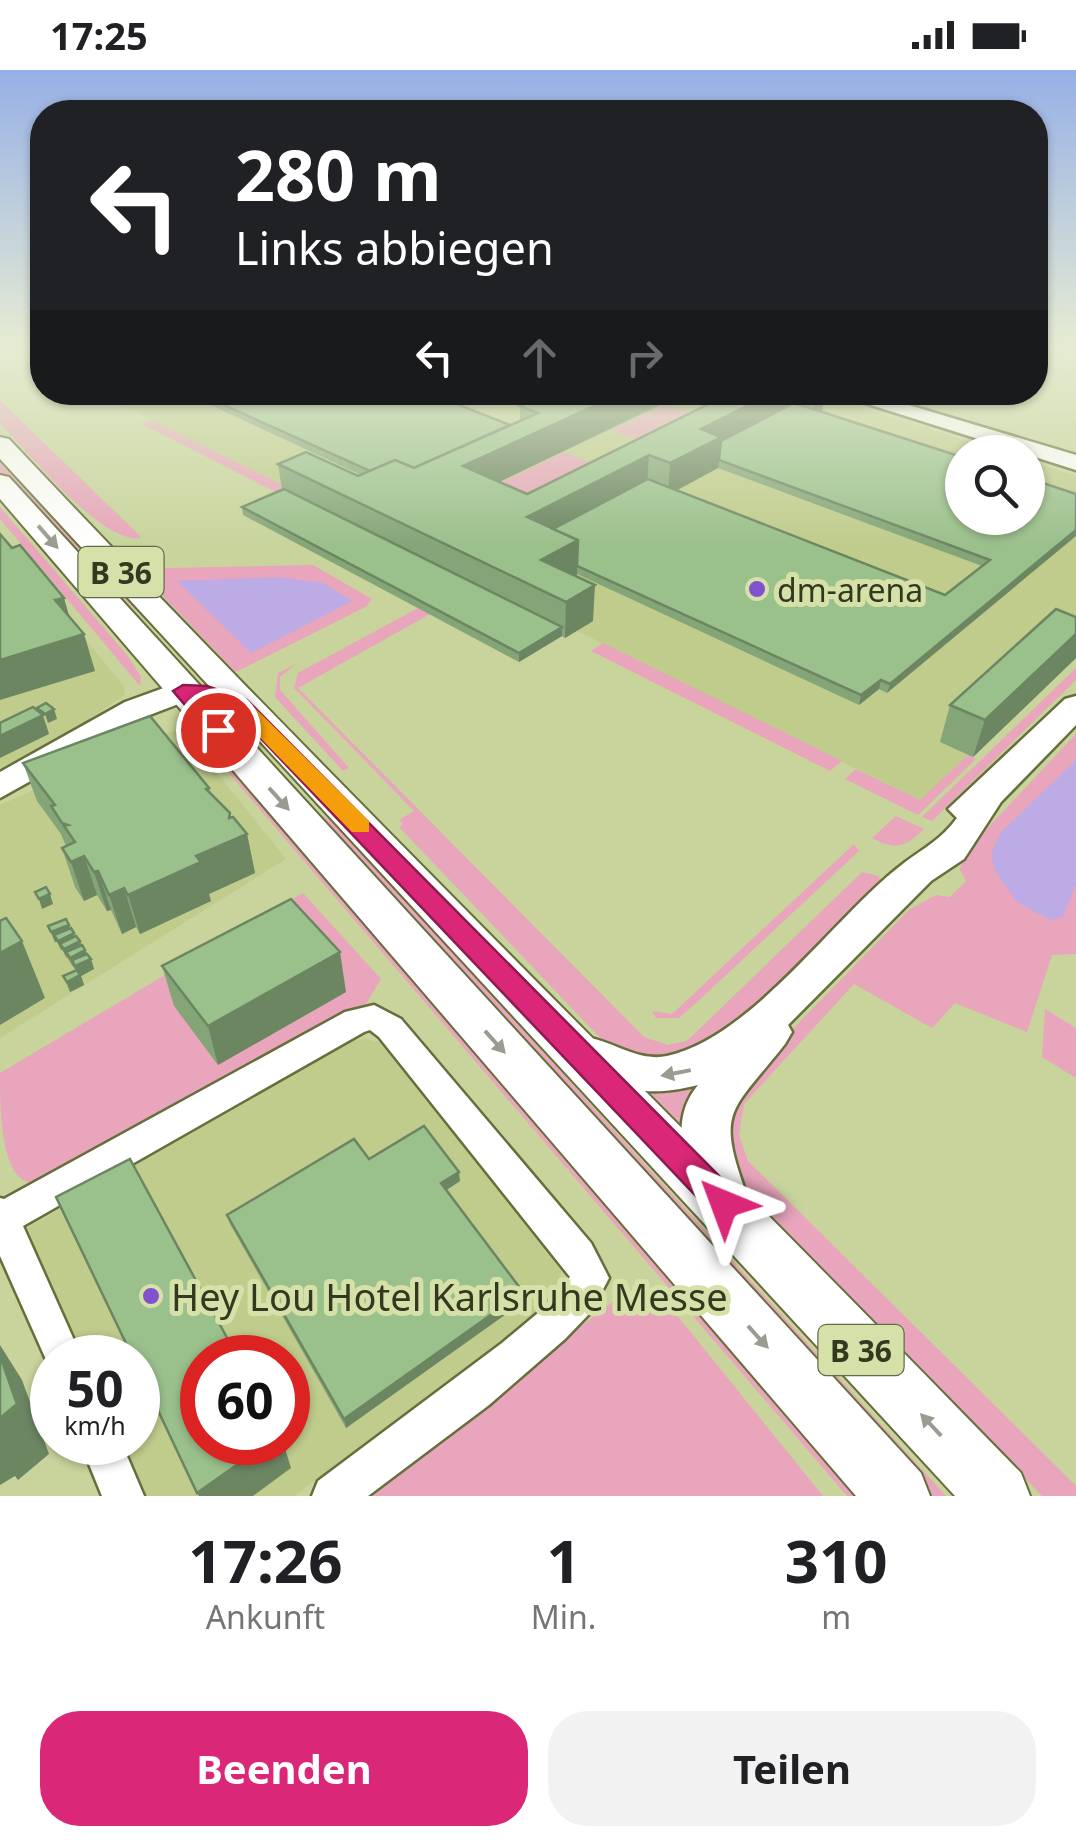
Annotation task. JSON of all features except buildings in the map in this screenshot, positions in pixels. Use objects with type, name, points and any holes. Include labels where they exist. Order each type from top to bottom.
[{"type":"main road","name":"B 36","points":[[0,444],[195,685],[898,1496]]},
{"type":"main road","name":"B 36","points":[[0,484],[195,685],[578,1052],[998,1496]]},
{"type":"street","points":[[912,414],[1076,463]]},
{"type":"street","points":[[136,709],[154,674],[195,685]]},
{"type":"street","points":[[85,741],[136,709],[195,685]]},
{"type":"street","points":[[0,787],[195,685]]},
{"type":"street","points":[[578,1052],[638,1074],[684,1074],[705,1066],[786,1004],[918,872],[943,859],[974,825],[986,797],[1076,706]]},
{"type":"street","points":[[724,1204],[705,1147],[707,1108],[761,1046],[786,1004]]},
{"type":"street","points":[[52,1335],[1,1218],[356,1021],[374,1017],[390,1028],[578,1256],[590,1278],[580,1299],[530,1344],[332,1496]]},
{"type":"street","points":[[110,1465],[123,1496]]},
{"type":"shaded area","points":[[0,414],[14,414],[140,538],[124,536],[86,512],[0,423]]},
{"type":"shaded area","points":[[138,414],[879,414],[948,435],[945,535],[1045,535],[1045,466],[1076,476],[1076,658],[924,802],[577,631],[565,638],[293,490]]},
{"type":"shaded area","points":[[646,414],[694,414],[724,424],[669,452],[611,430]]},
{"type":"shaded area","points":[[151,420],[295,491],[283,496],[142,424]]},
{"type":"shaded area","points":[[564,452],[623,476],[560,509],[500,483]]},
{"type":"shaded area","points":[[0,463],[190,665],[100,574],[80,561],[0,472]]},
{"type":"shaded area","points":[[0,507],[127,655],[141,677],[140,686],[0,519]]},
{"type":"shaded area","points":[[0,535],[123,685],[125,695],[89,719],[92,722],[0,769]]},
{"type":"shaded area","points":[[113,545],[165,568],[313,565],[372,599],[367,606],[236,672]]},
{"type":"shaded area","points":[[278,577],[323,583],[352,601],[251,653],[177,581]]},
{"type":"shaded area","points":[[418,608],[430,614],[298,688],[644,1037],[668,1045],[687,1041],[862,872],[878,876],[882,883],[716,1049],[663,1066],[610,1048],[399,827],[403,824],[399,820],[414,811],[294,688],[298,673]]},
{"type":"shaded area","points":[[603,643],[842,761],[830,771],[591,651]]},
{"type":"shaded area","points":[[296,664],[280,677],[280,690],[349,768],[343,771],[275,697],[278,673]]},
{"type":"shaded area","points":[[1076,668],[1076,680],[932,821],[922,817]]},
{"type":"shaded area","points":[[196,727],[871,1496],[847,1496],[192,730]]},
{"type":"shaded area","points":[[182,729],[286,859],[0,1038],[0,805],[158,735]]},
{"type":"shaded area","points":[[1076,734],[1076,954],[1052,955],[1027,1032],[955,1003],[932,1028],[854,984],[744,1104],[739,1135],[748,1161],[1076,1486],[1076,1496],[1042,1496],[730,1173],[722,1109],[733,1090],[910,909],[936,895],[950,897],[966,881],[960,870],[963,854]]},
{"type":"shaded area","points":[[968,755],[976,759],[918,815],[845,779],[856,769],[920,800]]},
{"type":"shaded area","points":[[1076,760],[1076,884],[1063,917],[1050,920],[1017,902],[995,871],[991,854],[1000,833]]},
{"type":"shaded area","points":[[312,809],[337,825],[946,1496],[924,1496]]},
{"type":"shaded area","points":[[896,816],[924,829],[900,845],[887,845],[872,838]]},
{"type":"shaded area","points":[[854,844],[859,851],[679,1018],[656,1018],[652,1011],[672,1014]]},
{"type":"shaded area","points":[[303,893],[381,979],[366,1004],[36,1183],[24,1181],[15,1172],[4,1142],[0,1073]]},
{"type":"shaded area","points":[[1045,1009],[1076,1028],[1076,1078],[1042,1057]]},
{"type":"shaded area","points":[[365,1039],[379,1042],[391,1053],[561,1271],[560,1288],[523,1324],[294,1496],[146,1496],[131,1465],[160,1465],[160,1335],[73,1335],[24,1230],[349,1041]]},
{"type":"shaded area","points":[[705,1079],[691,1143],[627,1083],[677,1090]]},
{"type":"shaded area","points":[[659,1293],[823,1496],[361,1496],[619,1297]]},
{"type":"slow traffic","points":[[248,712],[361,827]]},
{"type":"place","name":"dm-arena","points":[[757,589]]},
{"type":"place","name":"Hey Lou Hotel Karlsruhe Messe","points":[[151,1296]]},
{"type":"route","points":[[218,730],[183,691],[207,692],[240,704],[724,1204]]}]
